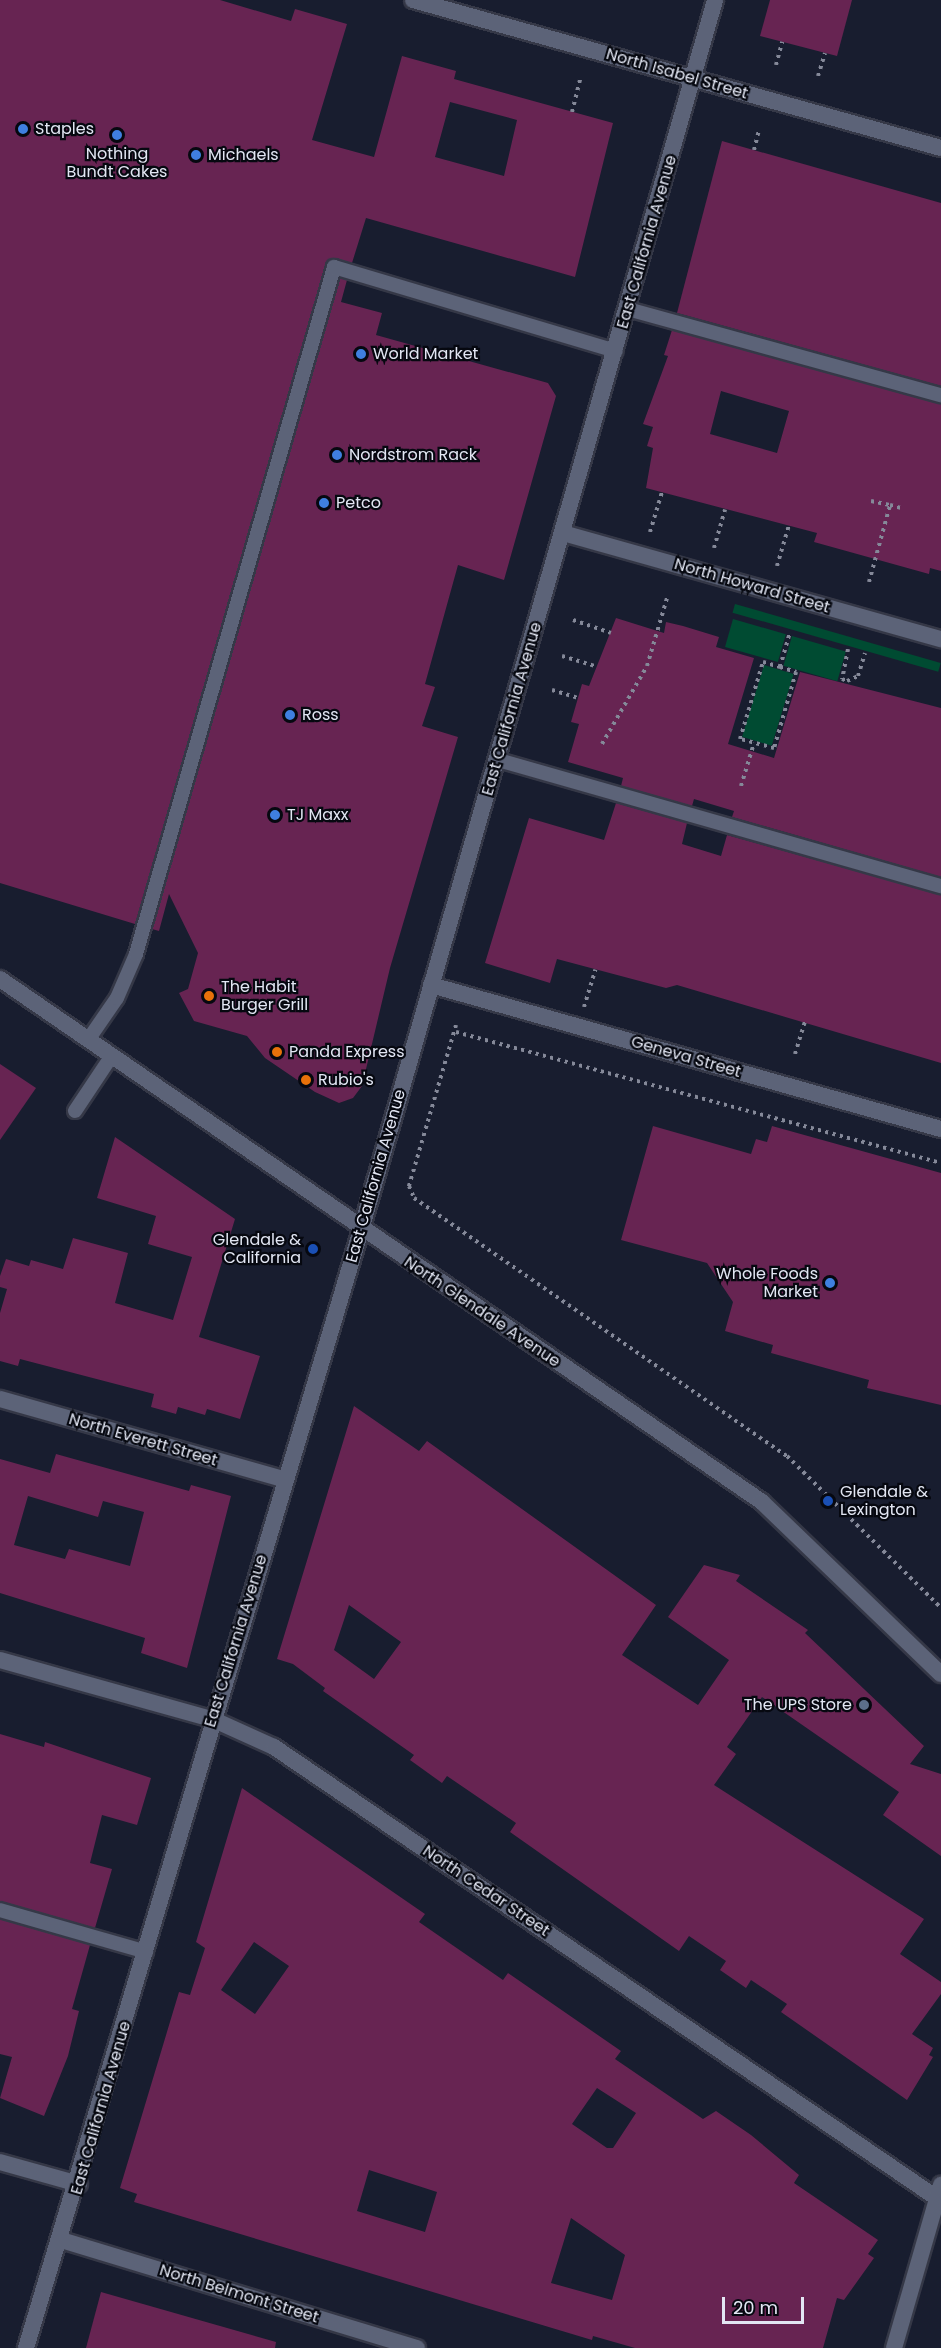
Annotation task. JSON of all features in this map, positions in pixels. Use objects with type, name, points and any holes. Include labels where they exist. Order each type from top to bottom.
[{"type":"street","name":"North Isabel Street","points":[[412,0],[941,148]]},
{"type":"street","name":"East California Avenue","points":[[26,2348],[79,2184],[212,1719],[361,1230],[616,351],[715,0]]},
{"type":"street","name":"North Howard Street","points":[[563,533],[941,639]]},
{"type":"street","name":"North Glendale Avenue","points":[[0,979],[361,1230],[762,1502],[941,1674]]},
{"type":"street","name":"Geneva Street","points":[[431,985],[941,1129]]},
{"type":"street","name":"North Everett Street","points":[[0,1399],[286,1480]]},
{"type":"street","points":[[922,1656],[941,1670]]},
{"type":"street","name":"North Cedar Street","points":[[0,1660],[212,1719],[274,1747],[939,2192]]},
{"type":"street","points":[[0,2162],[79,2184]]},
{"type":"street","points":[[894,2348],[939,2192]]},
{"type":"street","name":"North Belmont Street","points":[[61,2240],[391,2344],[417,2348]]},
{"type":"lane","points":[[88,1040],[117,998],[136,954],[334,267],[616,351]]},
{"type":"lane","points":[[628,309],[941,395]]},
{"type":"lane","points":[[498,760],[941,886]]},
{"type":"lane","points":[[75,1111],[111,1057]]},
{"type":"lane","points":[[0,1910],[146,1952]]},
{"type":"path","points":[[776,65],[782,42]]},
{"type":"path","points":[[818,76],[825,53]]},
{"type":"path","points":[[573,112],[581,77]]},
{"type":"path","points":[[754,150],[759,129]]},
{"type":"path","points":[[650,532],[662,492]]},
{"type":"path","points":[[871,501],[901,508]]},
{"type":"path","points":[[869,582],[890,505]]},
{"type":"path","points":[[714,548],[725,510]]},
{"type":"path","points":[[777,566],[789,525]]},
{"type":"path","points":[[602,744],[647,666],[667,598]]},
{"type":"path","points":[[573,620],[611,633]]},
{"type":"path","points":[[780,667],[790,632]]},
{"type":"path","points":[[848,649],[842,679],[847,681],[858,676],[865,653]]},
{"type":"path","points":[[562,656],[594,666]]},
{"type":"path","points":[[763,662],[780,667],[796,672],[774,748],[740,739],[763,662]]},
{"type":"path","points":[[552,690],[578,698]]},
{"type":"path","points":[[741,786],[754,743]]},
{"type":"path","points":[[584,1008],[595,970]]},
{"type":"path","points":[[795,1054],[804,1022]]},
{"type":"path","points":[[456,1025],[456,1032],[409,1186],[414,1198],[787,1456],[941,1608]]},
{"type":"path","points":[[456,1032],[941,1163]]},
{"type":"green space","points":[[735,604],[941,663],[938,672],[733,613]]},
{"type":"green space","points":[[733,619],[786,634],[778,662],[725,647]]},
{"type":"green space","points":[[792,636],[846,651],[837,681],[783,666]]},
{"type":"green space","points":[[764,665],[794,674],[772,746],[742,737]]},
{"type":"building","points":[[0,0],[220,0],[291,21],[295,9],[347,24],[312,140],[374,157],[402,56],[456,71],[454,79],[613,123],[575,277],[366,218],[352,263],[332,258],[326,264],[135,924],[0,883]],"holes":[[[450,102],[517,120],[504,176],[435,157]]]},
{"type":"building","points":[[770,0],[852,0],[837,56],[760,36]]},
{"type":"building","points":[[722,141],[941,203],[941,386],[677,313]]},
{"type":"building","points":[[340,278],[347,280],[341,302],[382,313],[376,335],[548,383],[556,396],[504,580],[458,565],[425,684],[435,687],[422,726],[458,737],[390,968],[362,1086],[353,1098],[339,1103],[315,1092],[265,1058],[247,1036],[194,1021],[179,993],[188,989],[198,953],[169,894],[159,931],[152,929]]},
{"type":"building","points":[[672,330],[941,404],[941,571],[930,568],[929,574],[814,542],[817,533],[646,488],[653,448],[647,446],[653,427],[643,424],[668,356],[664,355]],"holes":[[[721,391],[789,411],[777,453],[710,434]]]},
{"type":"building","points":[[616,618],[664,633],[666,622],[683,626],[719,637],[716,647],[754,658],[728,744],[774,758],[800,672],[941,708],[941,877],[732,817],[734,811],[694,799],[692,806],[621,786],[623,778],[568,762],[579,724],[571,722],[582,684],[589,686]]},
{"type":"building","points":[[616,803],[687,823],[682,844],[721,856],[727,835],[941,895],[941,1063],[677,985],[666,988],[557,959],[550,983],[485,963],[529,818],[604,840]]},
{"type":"building","points":[[0,1064],[36,1088],[0,1140]]},
{"type":"building","name":"Whole Foods Market","points":[[653,1126],[751,1154],[756,1139],[767,1142],[772,1126],[941,1173],[941,1405],[867,1388],[869,1380],[771,1353],[773,1345],[725,1331],[733,1302],[707,1263],[621,1240]]},
{"type":"building","points":[[115,1137],[235,1219],[199,1337],[260,1356],[240,1419],[207,1409],[205,1415],[178,1407],[176,1414],[151,1407],[154,1394],[20,1359],[18,1366],[0,1361],[0,1313],[7,1289],[0,1287],[0,1276],[6,1259],[29,1266],[31,1260],[63,1269],[73,1238],[128,1253],[115,1303],[173,1320],[192,1257],[148,1244],[156,1216],[97,1198]]},
{"type":"building","points":[[354,1406],[419,1451],[427,1441],[656,1605],[622,1655],[698,1705],[729,1660],[668,1617],[704,1565],[740,1575],[736,1581],[808,1630],[805,1633],[924,1746],[910,1764],[941,1774],[941,1856],[883,1815],[899,1792],[762,1697],[727,1747],[736,1754],[714,1785],[924,1919],[900,1954],[941,1982],[941,1994],[912,2034],[933,2048],[929,2055],[933,2057],[907,2100],[781,2012],[787,2004],[751,1980],[746,1988],[720,1970],[726,1961],[689,1936],[679,1951],[510,1832],[516,1823],[447,1776],[442,1783],[410,1760],[414,1755],[323,1691],[325,1688],[293,1664],[277,1659]],"holes":[[[349,1605],[401,1642],[374,1679],[334,1650]]]},
{"type":"building","points":[[56,1454],[189,1491],[191,1485],[231,1496],[187,1668],[141,1653],[145,1638],[0,1593],[0,1459],[50,1473]],"holes":[[[28,1496],[98,1517],[103,1501],[144,1512],[130,1566],[69,1549],[65,1559],[14,1545]]]},
{"type":"building","points":[[0,1734],[44,1747],[45,1742],[151,1778],[137,1825],[102,1815],[90,1863],[112,1869],[95,1928],[0,1901]]},
{"type":"building","points":[[242,1788],[425,1914],[419,1922],[503,1980],[508,1973],[621,2051],[615,2059],[703,2119],[716,2111],[751,2135],[799,2175],[794,2183],[878,2240],[868,2254],[874,2258],[844,2300],[837,2298],[823,2348],[635,2348],[593,2336],[592,2340],[134,2202],[137,2194],[120,2188],[179,1992],[190,1995],[205,1948],[196,1942]],"holes":[[[254,1942],[289,1966],[255,2014],[221,1990]],[[597,2088],[636,2113],[613,2148],[607,2148],[572,2124]],[[369,2170],[437,2192],[425,2232],[357,2211]],[[571,2218],[625,2255],[612,2300],[551,2283]]]},
{"type":"building","points":[[0,1919],[90,1945],[72,2009],[79,2011],[68,2056],[44,2116],[0,2098],[12,2057],[0,2054]]},
{"type":"building","points":[[101,2292],[276,2342],[275,2348],[86,2348]]},
{"type":"place","name":"Staples","points":[[23,129]]},
{"type":"place","name":"Nothing Bundt Cakes","points":[[117,135]]},
{"type":"place","name":"Michaels","points":[[196,155]]},
{"type":"place","name":"World Market","points":[[361,354]]},
{"type":"place","name":"Nordstrom Rack","points":[[337,455]]},
{"type":"place","name":"Petco","points":[[324,503]]},
{"type":"place","name":"Ross","points":[[290,715]]},
{"type":"place","name":"TJ Maxx","points":[[275,815]]},
{"type":"place","name":"The Habit Burger Grill","points":[[209,996]]},
{"type":"place","name":"Panda Express","points":[[277,1052]]},
{"type":"place","name":"Rubio's","points":[[306,1080]]},
{"type":"place","name":"Glendale & California","points":[[313,1249]]},
{"type":"place","name":"Whole Foods Market","points":[[830,1283]]},
{"type":"place","name":"Glendale & Lexington","points":[[828,1501]]},
{"type":"place","name":"The UPS Store","points":[[864,1705]]}]
